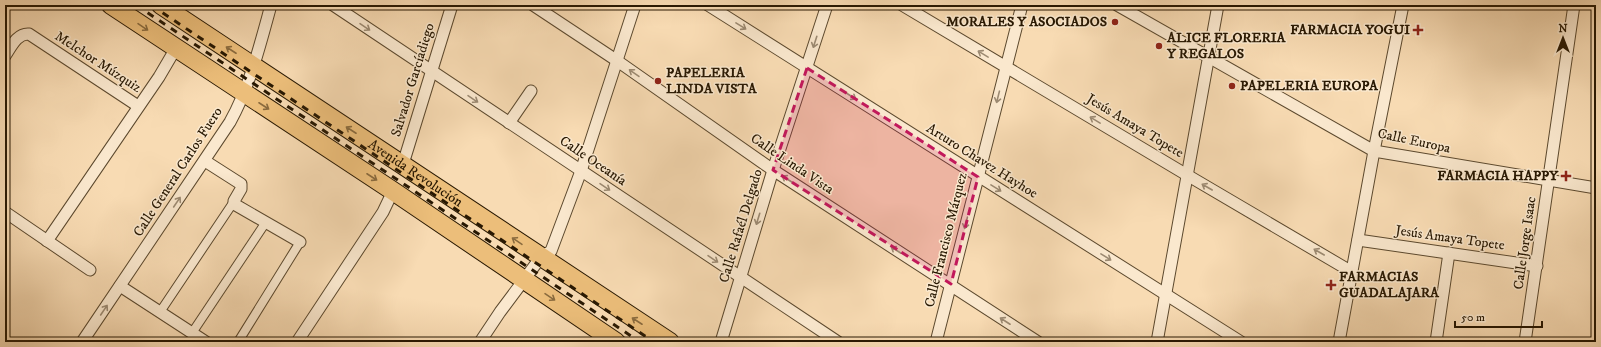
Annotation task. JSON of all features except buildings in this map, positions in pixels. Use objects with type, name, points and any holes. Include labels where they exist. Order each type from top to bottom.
[{"type":"main road","name":"Avenida Revolución","points":[[111,5],[393,191],[616,342]]},
{"type":"main road","name":"Avenida Revolución","points":[[161,5],[670,342]]},
{"type":"street","name":"Calle General Carlos Fuero","points":[[82,342],[230,122],[244,93],[254,66],[271,5]]},
{"type":"street","name":"Calle Oceanía","points":[[333,5],[838,342]]},
{"type":"street","name":"Salvador Garcíadiego","points":[[403,164],[452,5]]},
{"type":"street","name":"Calle Linda Vista","points":[[533,5],[616,60],[773,170],[1038,342]]},
{"type":"street","points":[[480,342],[541,257],[551,251],[581,171],[635,5]]},
{"type":"street","name":"Arturo Chavez Hayhoe","points":[[708,5],[1241,342]]},
{"type":"street","name":"Calle Rafaél Delgado","points":[[721,342],[773,170],[827,5]]},
{"type":"street","name":"Jesús Amaya Topete","points":[[902,5],[1352,272]]},
{"type":"street","name":"Calle Francisco Márquez","points":[[936,342],[1022,5]]},
{"type":"street","name":"Calle Europa","points":[[1117,5],[1374,151],[1596,188]]},
{"type":"street","points":[[1157,342],[1218,5]]},
{"type":"street","points":[[1339,342],[1374,151],[1404,5]]},
{"type":"street","name":"Calle Jorge Isaac","points":[[1525,342],[1574,5]]},
{"type":"street","name":"Melchor Múzquiz","points":[[5,56],[16,40],[23,34],[29,34],[138,106],[159,77],[176,48]]},
{"type":"street","points":[[509,123],[531,91]]},
{"type":"street","points":[[47,241],[138,106]]},
{"type":"street","points":[[160,312],[233,203],[241,188],[241,184],[204,161]]},
{"type":"street","points":[[297,342],[383,212],[393,191]]},
{"type":"street","points":[[233,203],[300,242],[238,342]]},
{"type":"street","points":[[5,212],[90,270]]},
{"type":"street","points":[[192,333],[266,222]]},
{"type":"street","name":"Jesús Amaya Topete","points":[[1358,240],[1537,266]]},
{"type":"street","points":[[1436,342],[1449,253]]},
{"type":"street","points":[[120,286],[206,342]]},
{"type":"highlighted area","points":[[807,68],[978,177],[951,284],[773,170]]},
{"type":"railway","points":[[136,5],[640,342]]},
{"type":"railway","points":[[151,5],[654,342]]},
{"type":"place","name":"MORALES Y ASOCIADOS","points":[[1115,22]]},
{"type":"place","name":"FARMACIA YOGUI","points":[[1418,30]]},
{"type":"place","name":"ALICE FLORERIA Y REGALOS","points":[[1159,46]]},
{"type":"place","name":"PAPELERIA LINDA VISTA","points":[[658,81]]},
{"type":"place","name":"PAPELERIA EUROPA","points":[[1232,86]]},
{"type":"place","name":"FARMACIA HAPPY","points":[[1566,176]]},
{"type":"place","name":"FARMACIAS GUADALAJARA","points":[[1331,285]]}]
